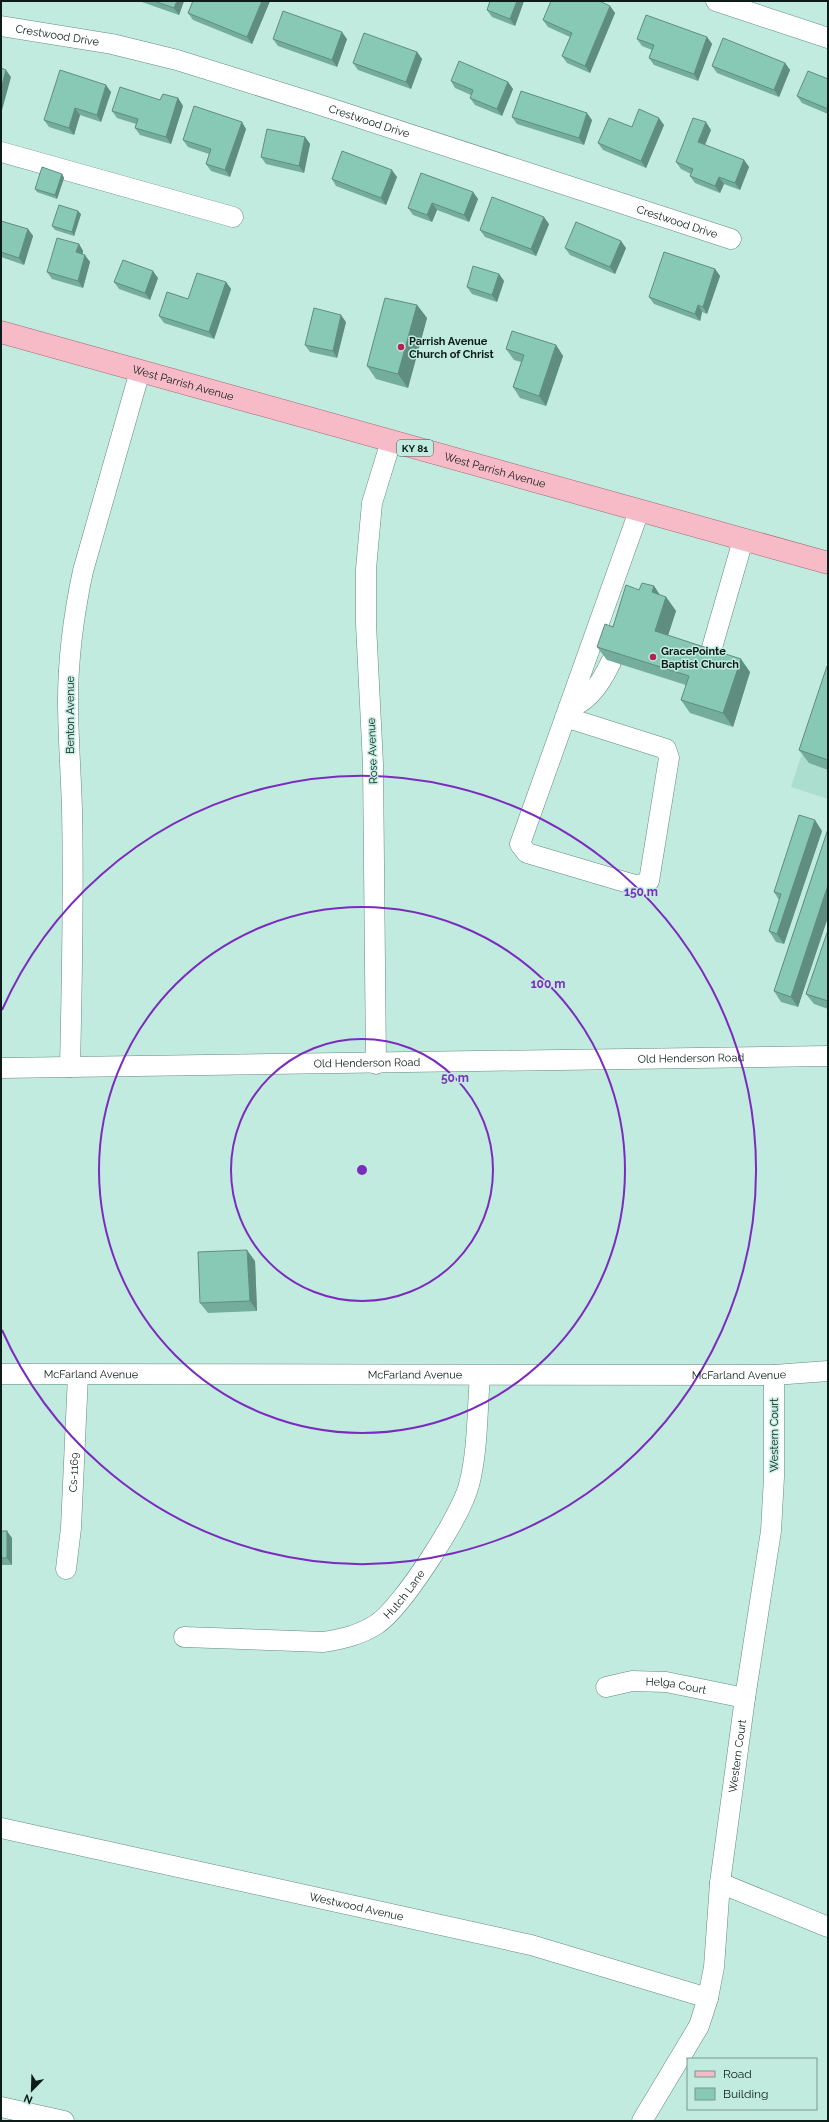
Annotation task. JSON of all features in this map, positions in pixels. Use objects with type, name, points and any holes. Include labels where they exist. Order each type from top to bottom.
[{"type":"main road","name":"West Parrish Avenue","points":[[1,332],[828,563]]},
{"type":"street","points":[[716,1],[828,38]]},
{"type":"street","name":"Crestwood Drive","points":[[1,26],[112,44],[177,60],[311,102],[731,239]]},
{"type":"street","points":[[1,152],[233,217]]},
{"type":"street","name":"Benton Avenue","points":[[70,1067],[73,934],[72,810],[68,700],[71,649],[77,597],[83,571],[140,371]]},
{"type":"street","name":"Rose Avenue","points":[[376,1064],[373,764],[366,624],[366,569],[372,503],[391,441]]},
{"type":"street","points":[[567,712],[666,749],[668,753],[669,758],[649,880],[646,884],[635,885],[527,853],[522,849],[520,844],[567,712],[605,607],[639,511]]},
{"type":"street","points":[[711,651],[743,540]]},
{"type":"street","points":[[605,607],[612,614],[617,629]]},
{"type":"street","points":[[567,712],[584,701],[599,683],[611,662]]},
{"type":"street","name":"Old Henderson Road","points":[[1,1068],[376,1064],[828,1056]]},
{"type":"street","name":"McFarland Avenue","points":[[1,1374],[480,1376],[774,1375],[828,1371]]},
{"type":"street","name":"Cs-1169","points":[[66,1569],[71,1528],[78,1375]]},
{"type":"street","name":"Western Court","points":[[642,2121],[699,2026],[708,1998],[714,1966],[720,1882],[745,1698],[771,1531],[774,1477],[774,1375]]},
{"type":"street","name":"Hutch Lane","points":[[184,1637],[323,1642],[344,1639],[362,1633],[378,1623],[392,1611],[415,1581],[462,1505],[473,1466],[480,1376]]},
{"type":"street","name":"Helga Court","points":[[606,1687],[632,1681],[666,1682],[745,1698]]},
{"type":"street","name":"Westwood Avenue","points":[[1,1828],[531,1945],[708,1998]]},
{"type":"street","points":[[720,1882],[828,1927]]},
{"type":"street","points":[[1,2106],[64,2121]]},
{"type":"shaded area","points":[[828,675],[828,799],[791,787]]},
{"type":"building","points":[[154,1],[177,1],[174,8]]},
{"type":"building","points":[[193,1],[262,1],[247,37],[188,13]]},
{"type":"building","points":[[490,1],[517,1],[510,19],[487,10]]},
{"type":"building","points":[[551,1],[599,1],[610,6],[585,66],[562,56],[572,33],[543,20]]},
{"type":"building","points":[[283,11],[342,32],[332,60],[273,39]]},
{"type":"building","points":[[646,15],[707,37],[694,74],[649,58],[654,45],[637,39]]},
{"type":"building","points":[[364,33],[417,52],[406,82],[353,63]]},
{"type":"building","points":[[723,38],[785,63],[774,90],[712,66]]},
{"type":"building","points":[[459,61],[508,82],[497,109],[470,98],[473,90],[451,81]]},
{"type":"building","points":[[1,68],[6,70],[1,89]]},
{"type":"building","points":[[60,70],[106,85],[97,115],[75,108],[69,128],[44,120]]},
{"type":"building","points":[[808,71],[828,79],[828,109],[797,96]]},
{"type":"building","points":[[120,87],[160,100],[163,94],[178,98],[166,137],[135,128],[138,119],[112,111]]},
{"type":"building","points":[[521,91],[587,113],[579,138],[512,117]]},
{"type":"building","points":[[194,106],[242,122],[225,170],[206,164],[211,149],[183,140]]},
{"type":"building","points":[[639,109],[659,118],[641,161],[598,143],[609,118],[632,127]]},
{"type":"building","points":[[693,118],[706,122],[698,142],[744,160],[735,183],[719,177],[715,186],[690,176],[693,169],[676,162]]},
{"type":"building","points":[[267,129],[305,137],[299,166],[261,157]]},
{"type":"building","points":[[342,151],[392,170],[381,198],[332,179]]},
{"type":"building","points":[[42,167],[62,174],[55,195],[35,189]]},
{"type":"building","points":[[421,173],[473,192],[464,215],[432,203],[427,215],[408,208]]},
{"type":"building","points":[[492,197],[544,217],[531,249],[480,230]]},
{"type":"building","points":[[59,205],[78,211],[72,232],[52,226]]},
{"type":"building","points":[[1,221],[28,229],[19,258],[1,252]]},
{"type":"building","points":[[576,222],[621,241],[610,267],[565,248]]},
{"type":"building","points":[[57,238],[79,244],[76,252],[85,255],[78,281],[47,272]]},
{"type":"building","points":[[664,252],[715,269],[703,307],[698,305],[695,314],[649,297]]},
{"type":"building","points":[[123,260],[153,271],[145,293],[114,282]]},
{"type":"building","points":[[473,266],[499,274],[492,295],[467,287]]},
{"type":"building","points":[[197,273],[226,282],[209,332],[159,316],[167,292],[188,299]]},
{"type":"building","points":[[385,298],[417,305],[398,374],[367,366]]},
{"type":"building","points":[[314,308],[341,315],[333,351],[305,345]]},
{"type":"building","points":[[512,331],[556,345],[539,396],[513,387],[524,355],[506,349]]},
{"type":"building","points":[[642,583],[654,586],[652,592],[666,597],[655,631],[741,659],[723,713],[681,700],[689,676],[597,647],[605,624],[613,627],[626,585],[639,590]]},
{"type":"building","points":[[827,666],[828,667],[828,760],[799,750]]},
{"type":"building","points":[[799,815],[815,820],[777,934],[769,931],[781,894],[774,892]]},
{"type":"building","points":[[828,829],[828,885],[791,997],[774,991]]},
{"type":"building","points":[[828,930],[828,1001],[806,994]]},
{"type":"building","points":[[247,1250],[250,1301],[200,1303],[198,1252]]},
{"type":"building","points":[[1,1531],[7,1531],[7,1558],[1,1558]]},
{"type":"place","name":"Parrish Avenue Church of Christ","points":[[401,347]]},
{"type":"place","name":"GracePointe Baptist Church","points":[[653,657]]}]
